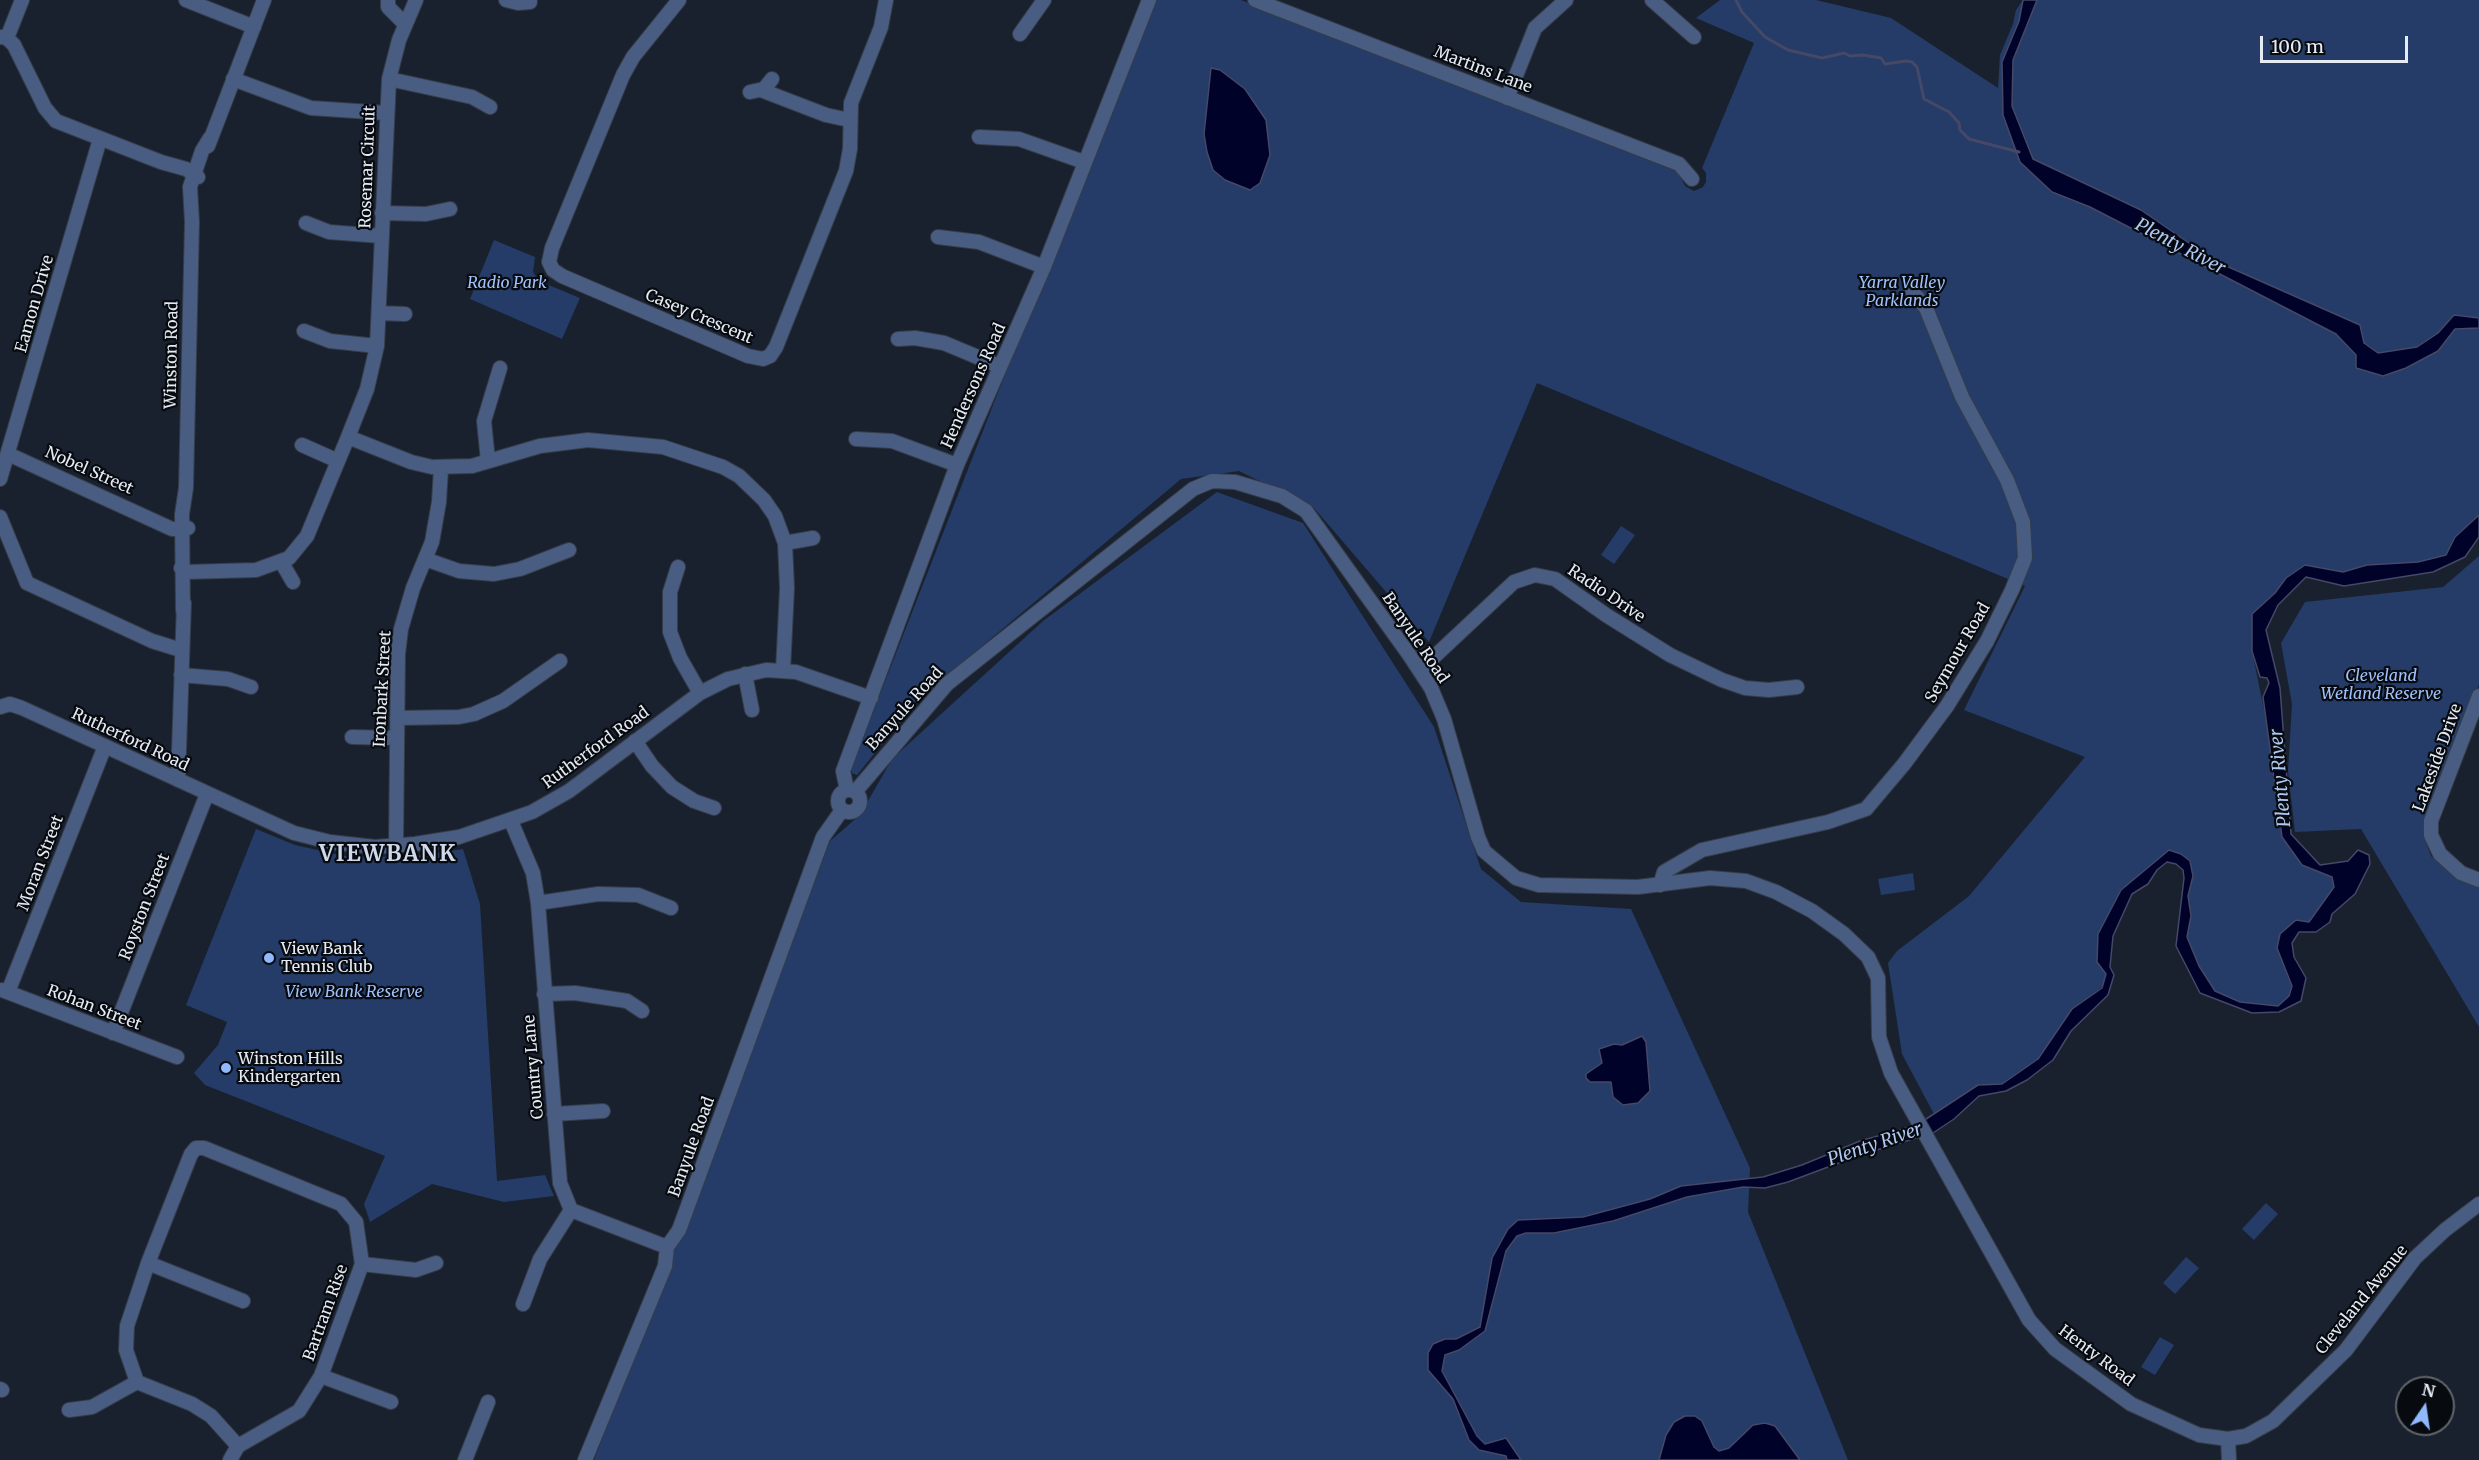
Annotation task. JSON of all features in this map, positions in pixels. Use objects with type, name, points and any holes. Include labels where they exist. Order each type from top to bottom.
[{"type":"street","points":[[22,0],[4,38],[18,50],[52,117],[62,124],[194,176]]},
{"type":"street","points":[[186,0],[254,27]]},
{"type":"street","name":"Winston Road","points":[[178,780],[194,176],[264,0]]},
{"type":"street","points":[[388,0],[388,7],[405,24]]},
{"type":"street","name":"Rosemar Circuit","points":[[282,563],[303,543],[369,383],[377,346],[389,79],[405,24],[416,0]]},
{"type":"street","points":[[506,0],[518,3],[530,2]]},
{"type":"street","name":"Casey Crescent","points":[[679,0],[633,57],[623,75],[550,254],[550,266],[556,273],[748,356],[766,358],[776,347],[846,171],[850,148],[849,120],[853,97],[881,27],[882,1]]},
{"type":"street","points":[[1020,34],[1044,0]]},
{"type":"street","name":"Hendersons Road","points":[[851,791],[843,771],[957,465],[998,377],[999,366],[1006,356],[1044,267],[1149,0]]},
{"type":"street","name":"Martins Lane","points":[[1255,0],[1679,164],[1692,179]]},
{"type":"street","points":[[1508,98],[1535,28],[1566,0]]},
{"type":"street","points":[[1652,0],[1694,37]]},
{"type":"street","points":[[233,79],[311,108],[386,112]]},
{"type":"street","points":[[389,79],[472,97],[490,107]]},
{"type":"street","points":[[772,79],[756,91],[826,115],[849,120]]},
{"type":"street","points":[[979,137],[1019,139],[1084,162]]},
{"type":"street","name":"Eamon Drive","points":[[0,479],[100,139]]},
{"type":"street","points":[[382,213],[426,214],[450,209]]},
{"type":"street","points":[[306,223],[329,231],[381,236]]},
{"type":"street","points":[[938,237],[979,242],[1044,267]]},
{"type":"street","name":"Seymour Road","points":[[1660,885],[1664,872],[1702,850],[1828,822],[1866,809],[1904,764],[1947,706],[1987,641],[2025,558],[2023,522],[2007,480],[1962,397],[1926,308],[1912,291]]},
{"type":"street","points":[[379,313],[405,314]]},
{"type":"street","points":[[304,332],[330,341],[377,346]]},
{"type":"street","points":[[898,339],[915,338],[944,343],[999,366]]},
{"type":"street","points":[[488,460],[483,435],[485,415],[500,368]]},
{"type":"street","points":[[348,437],[411,462],[441,468],[472,466],[540,446],[588,440],[637,443],[687,453],[723,467],[753,488],[775,516],[785,543],[787,588],[783,671]]},
{"type":"street","points":[[856,439],[892,441],[957,465]]},
{"type":"street","points":[[302,445],[338,460]]},
{"type":"street","name":"Nobel Street","points":[[8,454],[156,519],[184,527]]},
{"type":"street","name":"Ironbark Street","points":[[396,846],[397,718],[401,629],[436,521],[441,468]]},
{"type":"street","name":"Banyule Road","points":[[585,1460],[665,1266],[668,1247],[679,1230],[823,837],[842,810],[837,801],[840,794],[851,791],[947,684],[1193,489],[1212,481],[1235,482],[1282,496],[1306,511],[1420,670],[1444,719],[1484,851],[1516,879],[1539,885],[1660,885],[1710,878],[1746,881],[1776,892],[1812,911],[1844,934],[1868,957],[1878,978],[1880,1037],[1891,1073],[1936,1151]]},
{"type":"street","points":[[0,517],[20,573],[27,583],[152,641],[181,650]]},
{"type":"street","points":[[785,543],[813,538]]},
{"type":"street","points":[[425,559],[459,572],[494,574],[520,569],[569,550]]},
{"type":"street","points":[[185,568],[256,570],[282,563],[292,582]]},
{"type":"street","points":[[678,567],[670,592],[670,632],[680,658],[700,693]]},
{"type":"street","name":"Radio Drive","points":[[1420,670],[1514,582],[1535,575],[1555,579],[1606,615],[1670,655],[1722,680],[1745,688],[1769,690],[1797,686]]},
{"type":"street","points":[[397,718],[459,717],[474,714],[503,700],[560,661]]},
{"type":"street","name":"Rutherford Road","points":[[0,707],[15,705],[272,824],[313,839],[355,846],[396,846],[459,837],[511,821],[569,791],[700,693],[720,682],[745,674],[783,671],[808,675],[871,698]]},
{"type":"street","points":[[745,674],[752,710]]},
{"type":"street","points":[[181,675],[228,679],[251,687]]},
{"type":"street","name":"Lakeside Drive","points":[[2479,696],[2432,821],[2431,835],[2440,854],[2461,873],[2479,880]]},
{"type":"street","points":[[352,737],[397,738]]},
{"type":"street","points":[[636,741],[652,766],[672,787],[694,801],[714,808]]},
{"type":"street","name":"Moran Street","points":[[4,991],[105,746]]},
{"type":"street","name":"Royston Street","points":[[113,1033],[207,794]]},
{"type":"street","name":"Country Lane","points":[[511,821],[533,873],[538,903],[560,1183],[571,1210]]},
{"type":"street","points":[[538,903],[598,894],[638,895],[671,908]]},
{"type":"street","name":"Rohan Street","points":[[4,991],[177,1057]]},
{"type":"street","points":[[544,994],[575,993],[627,1001],[642,1011]]},
{"type":"street","points":[[554,1114],[603,1111]]},
{"type":"street","name":"Bartram Rise","points":[[137,1382],[126,1350],[127,1326],[148,1263],[196,1143],[341,1204],[356,1222],[362,1264],[321,1376],[299,1411],[238,1446]]},
{"type":"street","name":"Henty Road","points":[[1936,1151],[2029,1320],[2055,1349],[2131,1404],[2199,1435],[2228,1439]]},
{"type":"street","name":"Cleveland Avenue","points":[[2228,1439],[2246,1436],[2272,1421],[2325,1372],[2380,1307],[2415,1258],[2479,1204]]},
{"type":"street","points":[[523,1304],[540,1258],[571,1210],[668,1247]]},
{"type":"street","points":[[148,1263],[243,1301]]},
{"type":"street","points":[[362,1264],[416,1270],[436,1263]]},
{"type":"street","points":[[321,1376],[391,1402]]},
{"type":"street","points":[[69,1410],[93,1407],[137,1382],[192,1404],[211,1416],[238,1446],[230,1460]]},
{"type":"street","points":[[465,1460],[488,1402]]},
{"type":"street","points":[[2228,1439],[2229,1460]]},
{"type":"green space","name":"Yarra Valley Parklands","points":[[1156,0],[1241,0],[1678,172],[1685,186],[1694,191],[1703,187],[1706,182],[1706,173],[1702,168],[1754,43],[1696,18],[1720,0],[1816,0],[1891,18],[1998,88],[2000,55],[2013,24],[2016,10],[2023,0],[2479,0],[2479,515],[2455,537],[2446,555],[2418,562],[2367,565],[2343,572],[2305,565],[2286,578],[2275,593],[2252,614],[2252,651],[2271,744],[2282,837],[2302,865],[2332,877],[2334,887],[2309,922],[2277,948],[2292,986],[2289,996],[2278,1006],[2240,1002],[2215,991],[2199,966],[2186,937],[2191,916],[2188,896],[2193,876],[2181,854],[2138,877],[2121,890],[2098,934],[2097,962],[2106,974],[2105,983],[2062,1026],[2038,1059],[2002,1084],[1978,1085],[1934,1114],[1902,1054],[1888,963],[1897,951],[1969,896],[2085,757],[1964,710],[2025,586],[1537,383],[1429,642],[1314,508],[1239,471],[1181,479],[918,700],[857,775],[852,773],[852,766],[995,400]]},
{"type":"green space","name":"Radio Park","points":[[494,240],[535,257],[533,272],[539,281],[580,298],[562,339],[470,299]]},
{"type":"green space","points":[[1217,492],[1303,523],[1434,727],[1481,869],[1521,902],[1631,909],[1750,1168],[1748,1212],[1848,1460],[594,1460],[830,841],[860,815],[892,759],[1043,621]]},
{"type":"green space","points":[[1621,526],[1635,535],[1614,564],[1601,555]]},
{"type":"green space","name":"Cleveland Wetland Reserve","points":[[2479,556],[2479,685],[2427,819],[2425,840],[2431,856],[2458,878],[2479,885],[2479,1027],[2361,829],[2295,832],[2288,771],[2292,704],[2281,643],[2305,602],[2443,587]]},
{"type":"green space","name":"View Bank Reserve","points":[[256,829],[295,845],[344,856],[409,857],[463,849],[480,904],[497,1181],[545,1175],[554,1196],[504,1202],[432,1184],[370,1222],[364,1204],[385,1156],[205,1085],[194,1073],[218,1045],[227,1022],[186,1005]]},
{"type":"green space","points":[[1913,873],[1915,890],[1881,895],[1878,879]]},
{"type":"green space","points":[[2266,1203],[2278,1214],[2254,1240],[2242,1229]]},
{"type":"green space","points":[[2186,1257],[2199,1268],[2175,1294],[2163,1283]]},
{"type":"green space","points":[[2160,1337],[2174,1345],[2155,1375],[2141,1367]]},
{"type":"water","name":"Plenty River","points":[[2023,0],[2037,0],[2013,60],[2012,106],[2033,159],[2141,210],[2215,261],[2360,325],[2364,343],[2378,353],[2417,347],[2438,333],[2454,315],[2479,318],[2479,328],[2455,329],[2438,351],[2406,368],[2383,376],[2356,368],[2356,355],[2336,334],[2090,207],[2052,192],[2020,162],[2003,115],[2002,62],[2019,21]]},
{"type":"water","points":[[1211,68],[1220,70],[1245,89],[1266,120],[1270,155],[1260,183],[1250,190],[1225,180],[1213,170],[1207,152],[1204,134]]},
{"type":"water","name":"Plenty River","points":[[2479,515],[2479,537],[2465,557],[2433,572],[2344,586],[2306,577],[2278,605],[2266,630],[2280,688],[2291,834],[2320,865],[2348,861],[2358,850],[2369,855],[2370,864],[2355,894],[2332,914],[2330,922],[2316,932],[2299,932],[2292,943],[2294,957],[2306,978],[2301,1001],[2279,1012],[2252,1013],[2200,993],[2176,946],[2183,870],[2176,864],[2167,862],[2157,870],[2148,884],[2132,894],[2113,936],[2110,967],[2114,975],[2108,995],[2071,1031],[2053,1060],[2027,1080],[2006,1091],[1979,1096],[1954,1119],[1933,1133],[1860,1155],[1788,1182],[1765,1188],[1743,1187],[1687,1197],[1613,1221],[1554,1233],[1526,1233],[1517,1236],[1506,1251],[1485,1331],[1459,1350],[1445,1355],[1442,1371],[1477,1436],[1485,1444],[1506,1438],[1521,1460],[1507,1460],[1506,1456],[1479,1450],[1469,1440],[1453,1399],[1428,1370],[1428,1353],[1433,1344],[1445,1339],[1456,1339],[1480,1327],[1492,1258],[1508,1229],[1518,1220],[1583,1217],[1650,1199],[1681,1186],[1763,1177],[1802,1165],[1860,1141],[1917,1125],[1978,1085],[2002,1084],[2038,1059],[2072,1009],[2102,988],[2106,974],[2097,962],[2098,934],[2121,890],[2169,850],[2181,854],[2190,861],[2193,876],[2188,896],[2191,916],[2187,937],[2199,966],[2215,991],[2240,1002],[2278,1006],[2289,996],[2292,986],[2277,948],[2280,934],[2296,920],[2309,922],[2334,887],[2332,877],[2302,865],[2282,837],[2263,697],[2269,683],[2267,678],[2260,677],[2252,651],[2252,614],[2275,593],[2286,578],[2305,565],[2343,572],[2367,565],[2418,562],[2446,555],[2455,537]]},
{"type":"water","points":[[1642,1036],[1646,1042],[1650,1091],[1638,1103],[1623,1105],[1613,1097],[1611,1082],[1590,1082],[1586,1074],[1602,1063],[1599,1049],[1614,1044],[1622,1045]]},
{"type":"water","points":[[1685,1416],[1695,1416],[1702,1421],[1714,1447],[1719,1451],[1729,1448],[1753,1425],[1765,1423],[1775,1426],[1800,1460],[1659,1460],[1666,1435],[1674,1422]]},
{"type":"waterway","points":[[1736,0],[1742,12],[1765,37],[1788,50],[1822,58],[1844,53],[1850,56],[1863,55],[1881,58],[1885,64],[1912,62],[1917,67],[1924,99],[1949,112],[1959,123],[1960,130],[1969,139],[2019,152]]},
{"type":"place","name":"View Bank Tennis Club","points":[[269,958]]},
{"type":"place","name":"Winston Hills Kindergarten","points":[[226,1068]]},
{"type":"district","name":"VIEWBANK","points":[[388,855]]}]
